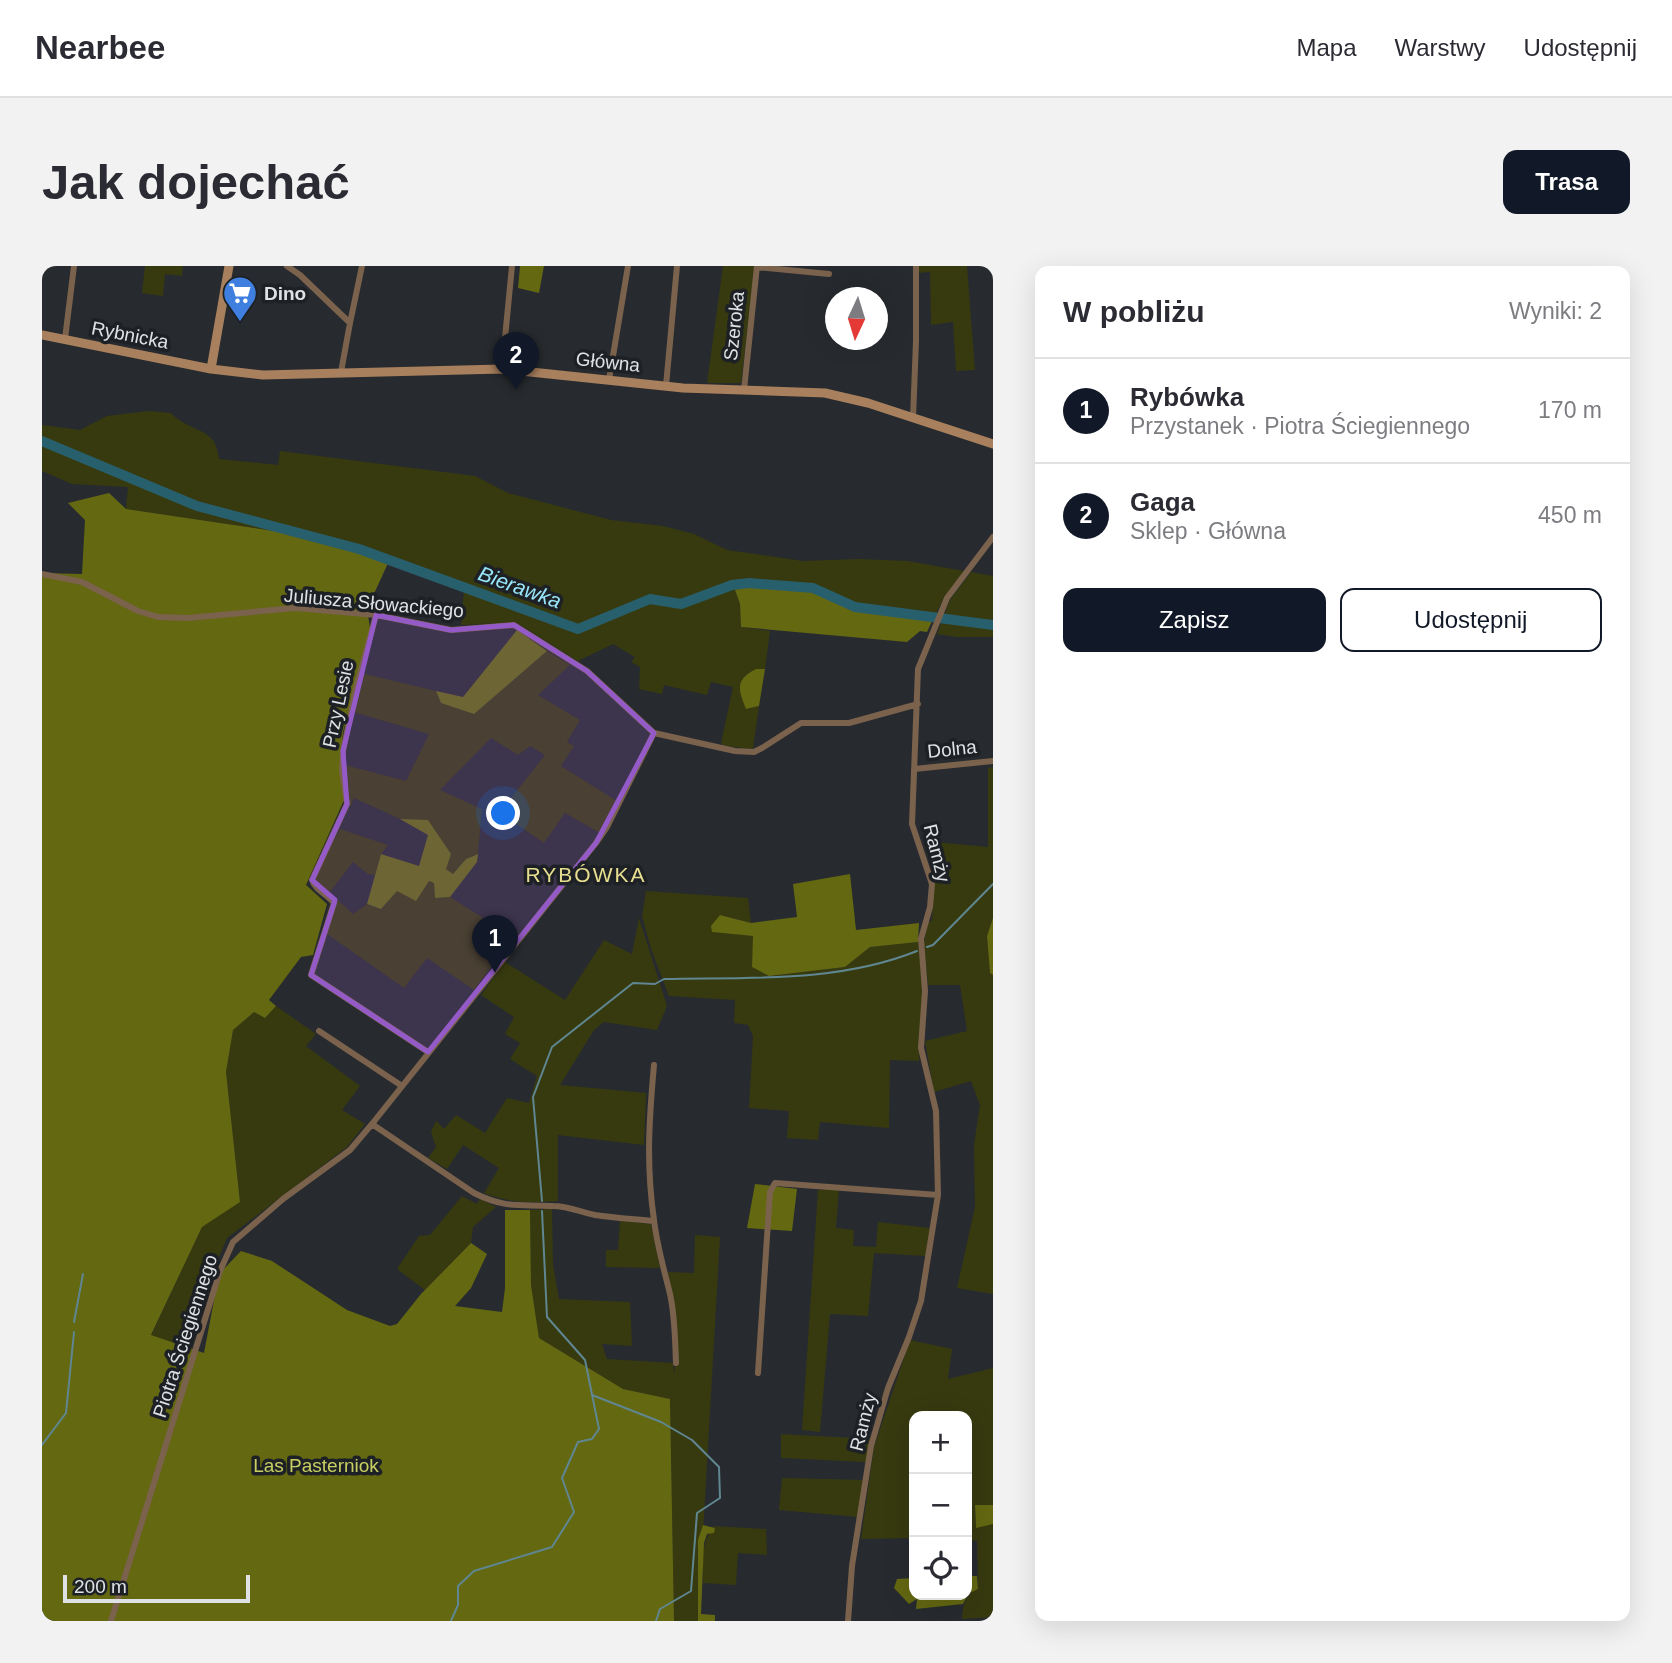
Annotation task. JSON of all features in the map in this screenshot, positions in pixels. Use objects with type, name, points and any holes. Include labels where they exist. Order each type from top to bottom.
[{"type":"main road","points":[[211,369],[229,266]]},
{"type":"main road","name":"Rybnicka","points":[[42,335],[211,369]]},
{"type":"main road","name":"Główna","points":[[211,369],[263,375],[502,369],[666,386],[825,393],[993,444]]},
{"type":"street","points":[[65,339],[74,266]]},
{"type":"street","points":[[287,266],[350,323]]},
{"type":"street","points":[[341,372],[362,266]]},
{"type":"street","points":[[502,369],[512,266]]},
{"type":"street","points":[[609,380],[628,266]]},
{"type":"street","points":[[666,386],[677,266]]},
{"type":"street","points":[[913,418],[916,266]]},
{"type":"street","points":[[757,267],[829,274]]},
{"type":"street","name":"Szeroka","points":[[744,390],[757,267]]},
{"type":"street","name":"Ramży","points":[[848,1621],[852,1566],[871,1446],[888,1388],[921,1301],[938,1195],[936,1111],[921,1048],[925,990],[921,939],[930,907],[932,884],[912,824],[918,669],[947,598],[993,537]]},
{"type":"street","name":"Juliusza Słowackiego","points":[[42,574],[82,582],[138,611],[158,617],[188,618],[295,608],[376,615],[451,630],[514,625],[587,671],[654,733]]},
{"type":"street","name":"Przy Lesie","points":[[376,615],[356,688],[343,751],[342,770],[347,804],[312,880],[314,886],[334,903],[311,975],[428,1052]]},
{"type":"street","points":[[654,733],[735,751],[754,752],[801,723],[849,723],[918,704]]},
{"type":"street","name":"Piotra Ściegiennego","points":[[111,1621],[220,1271],[229,1250],[238,1238],[283,1199],[350,1150],[372,1124],[596,843],[607,827],[654,733]]},
{"type":"street","name":"Dolna","points":[[914,769],[993,761]]},
{"type":"street","points":[[319,1031],[402,1086]]},
{"type":"street","points":[[654,1065],[648,1142],[654,1221],[663,1273],[670,1294],[676,1363]]},
{"type":"street","points":[[372,1124],[488,1200],[503,1205],[554,1206],[594,1215],[654,1221]]},
{"type":"street","points":[[758,1373],[770,1192],[775,1183],[938,1195]]},
{"type":"highlighted area","points":[[376,615],[451,630],[514,625],[587,671],[654,733],[596,843],[428,1052],[311,975],[335,900],[312,880],[347,804],[343,751]]},
{"type":"green space","points":[[145,266],[183,266],[182,276],[165,274],[163,296],[142,293]]},
{"type":"green space","points":[[520,266],[544,266],[539,293],[518,288]]},
{"type":"green space","points":[[723,266],[755,266],[741,383],[707,383]]},
{"type":"green space","points":[[917,266],[967,266],[975,370],[956,371],[953,322],[931,325],[930,272],[917,273]]},
{"type":"green space","points":[[149,411],[171,413],[206,434],[215,444],[219,459],[278,465],[280,451],[475,476],[508,493],[611,520],[663,526],[694,534],[727,550],[803,561],[908,561],[964,571],[943,599],[935,616],[856,606],[810,587],[749,582],[725,587],[734,587],[740,604],[741,627],[770,631],[765,669],[756,669],[746,709],[759,706],[753,749],[724,746],[721,743],[733,687],[711,682],[707,695],[664,685],[662,694],[639,689],[640,667],[631,662],[635,657],[613,644],[578,661],[516,622],[461,625],[464,590],[579,632],[614,618],[602,615],[578,626],[290,526],[301,535],[126,509],[128,487],[72,484],[42,471],[42,425],[80,430],[107,416]]},
{"type":"green space","name":"Las Pasterniok","points":[[109,493],[126,509],[301,535],[389,561],[367,609],[370,628],[343,732],[341,752],[344,800],[306,885],[327,904],[313,955],[301,957],[269,1000],[276,1006],[265,1018],[254,1012],[233,1030],[226,1072],[240,1202],[202,1227],[151,1335],[204,1353],[219,1274],[241,1251],[272,1261],[347,1310],[390,1326],[397,1324],[421,1294],[471,1243],[487,1254],[471,1288],[455,1306],[502,1312],[505,1288],[505,1210],[530,1210],[531,1285],[539,1338],[623,1389],[670,1399],[674,1621],[42,1621],[42,573],[82,574],[85,520],[68,503]]},
{"type":"green space","points":[[971,572],[993,576],[993,637],[937,634],[950,600]]},
{"type":"green space","points":[[734,587],[812,591],[854,609],[934,617],[927,632],[920,631],[907,642],[741,627],[740,604]]},
{"type":"green space","points":[[517,630],[547,651],[474,714],[441,703],[436,691],[463,697]]},
{"type":"green space","points":[[547,651],[570,665],[538,695],[580,720],[567,742],[574,746],[561,766],[617,801],[600,833],[565,813],[544,843],[503,815],[500,812],[545,755],[530,746],[518,755],[491,738],[440,790],[482,809],[478,854],[466,859],[453,874],[446,869],[428,821],[400,819],[354,798],[350,807],[345,765],[406,781],[429,734],[353,712],[361,673],[436,691],[441,703],[474,714]]},
{"type":"green space","points":[[756,669],[765,669],[759,706],[746,709],[741,696],[741,681]]},
{"type":"green space","points":[[993,767],[993,918],[987,936],[990,973],[993,975],[993,1294],[957,1288],[975,1207],[974,1145],[980,1105],[971,1081],[934,1092],[925,1041],[967,1031],[960,985],[928,985],[924,942],[928,922],[932,921],[934,881],[924,841],[988,847],[988,768]]},
{"type":"green space","points":[[400,819],[428,820],[451,854],[446,869],[453,874],[466,859],[478,854],[477,862],[450,897],[435,898],[434,883],[429,881],[416,901],[397,891],[381,909],[367,904],[381,854],[419,866],[428,835]]},
{"type":"green space","points":[[340,829],[388,845],[381,854],[375,875],[368,874],[353,862],[330,892],[316,881],[318,871]]},
{"type":"green space","points":[[850,874],[856,930],[919,923],[918,942],[870,947],[845,967],[769,976],[752,967],[753,936],[712,932],[711,926],[720,915],[751,923],[797,917],[793,884]]},
{"type":"green space","points":[[429,881],[434,883],[435,898],[450,897],[513,937],[474,990],[427,958],[404,988],[327,934],[338,900],[353,914],[367,904],[381,909],[397,890]]},
{"type":"green space","points":[[646,891],[748,898],[751,923],[720,915],[712,932],[754,936],[752,967],[769,976],[845,967],[870,947],[918,942],[923,992],[919,1061],[890,1060],[889,1128],[820,1122],[818,1140],[787,1138],[789,1111],[749,1108],[753,1036],[748,1025],[734,1023],[735,1000],[669,996],[642,916]]},
{"type":"green space","points":[[639,918],[667,1006],[657,1030],[604,1022],[594,1030],[560,1085],[646,1093],[644,1145],[558,1135],[558,1201],[548,1202],[511,1200],[484,1193],[499,1168],[463,1145],[447,1169],[428,1158],[436,1147],[431,1132],[436,1121],[444,1129],[456,1115],[485,1133],[507,1098],[529,1103],[537,1076],[510,1059],[520,1043],[505,1034],[514,1017],[481,995],[505,962],[565,1000],[604,940],[632,954]]},
{"type":"green space","points":[[993,918],[993,975],[990,973],[987,936]]},
{"type":"green space","points":[[276,1006],[316,1034],[306,1046],[360,1086],[342,1110],[365,1124],[347,1147],[227,1238],[212,1274],[189,1349],[151,1336],[202,1227],[240,1201],[226,1072],[233,1029],[254,1012],[265,1018]]},
{"type":"green space","points":[[755,1184],[797,1189],[792,1231],[747,1228]]},
{"type":"green space","points":[[818,1190],[839,1190],[836,1228],[854,1230],[853,1246],[876,1247],[878,1222],[930,1228],[926,1256],[874,1253],[868,1316],[830,1314],[820,1432],[802,1430]]},
{"type":"green space","points":[[462,1196],[477,1204],[480,1199],[496,1207],[473,1227],[471,1243],[425,1290],[397,1269],[419,1236],[430,1235]]},
{"type":"green space","points":[[552,1209],[553,1265],[559,1299],[630,1302],[632,1346],[602,1344],[607,1359],[673,1363],[674,1373],[678,1352],[668,1272],[694,1273],[695,1235],[720,1237],[698,1621],[674,1621],[670,1399],[623,1389],[539,1338],[531,1285],[530,1210]]},
{"type":"green space","points":[[620,1221],[651,1224],[660,1268],[606,1267],[606,1250],[618,1250]]},
{"type":"green space","points":[[910,1340],[952,1349],[948,1379],[993,1368],[993,1505],[975,1506],[976,1527],[993,1524],[993,1617],[962,1619],[966,1601],[972,1600],[972,1592],[978,1588],[977,1541],[972,1540],[972,1411],[909,1411],[909,1538],[861,1539],[874,1447]]},
{"type":"green space","points":[[781,1434],[871,1439],[867,1462],[781,1458]]},
{"type":"green space","points":[[782,1478],[864,1480],[858,1517],[779,1510]]},
{"type":"green space","points":[[975,1505],[993,1505],[993,1524],[976,1528]]},
{"type":"green space","points":[[703,1525],[715,1528],[714,1533],[707,1534],[704,1543],[701,1614],[715,1615],[715,1621],[698,1621],[698,1540]]},
{"type":"green space","points":[[712,1526],[766,1529],[767,1555],[738,1553],[736,1585],[703,1583],[704,1545],[715,1528]]},
{"type":"green space","points":[[972,1576],[977,1576],[978,1589],[972,1592]]},
{"type":"green space","points":[[909,1578],[909,1600],[915,1600],[909,1604],[894,1588],[897,1579]]},
{"type":"green space","points":[[917,1600],[965,1600],[963,1604],[916,1609]]},
{"type":"waterway","name":"Bierawka","points":[[42,441],[197,506],[359,549],[578,629],[650,599],[681,604],[732,585],[749,583],[813,588],[855,607],[993,625]]},
{"type":"waterway","points":[[927,947],[933,945],[993,884]]},
{"type":"waterway","points":[[542,1201],[533,1097],[552,1047],[633,983],[655,984],[664,979],[761,978],[824,973],[856,969],[917,951]]},
{"type":"waterway","points":[[451,1621],[458,1605],[458,1586],[474,1571],[552,1547],[574,1512],[562,1478],[578,1442],[592,1439],[599,1429],[585,1360],[547,1317],[542,1211]]},
{"type":"waterway","points":[[74,1322],[83,1274]]},
{"type":"waterway","points":[[42,1445],[66,1413],[74,1332]]},
{"type":"waterway","points":[[592,1395],[661,1422],[692,1440],[719,1467],[720,1498],[697,1513],[691,1591],[660,1609],[656,1621]]},
{"type":"place","name":"Dino","points":[[240,323]]},
{"type":"place","name":"Gaga","points":[[516,390]]},
{"type":"place","name":"Rybówka","points":[[495,973]]},
{"type":"district","name":"RYBÓWKA","points":[[586,874]]}]
